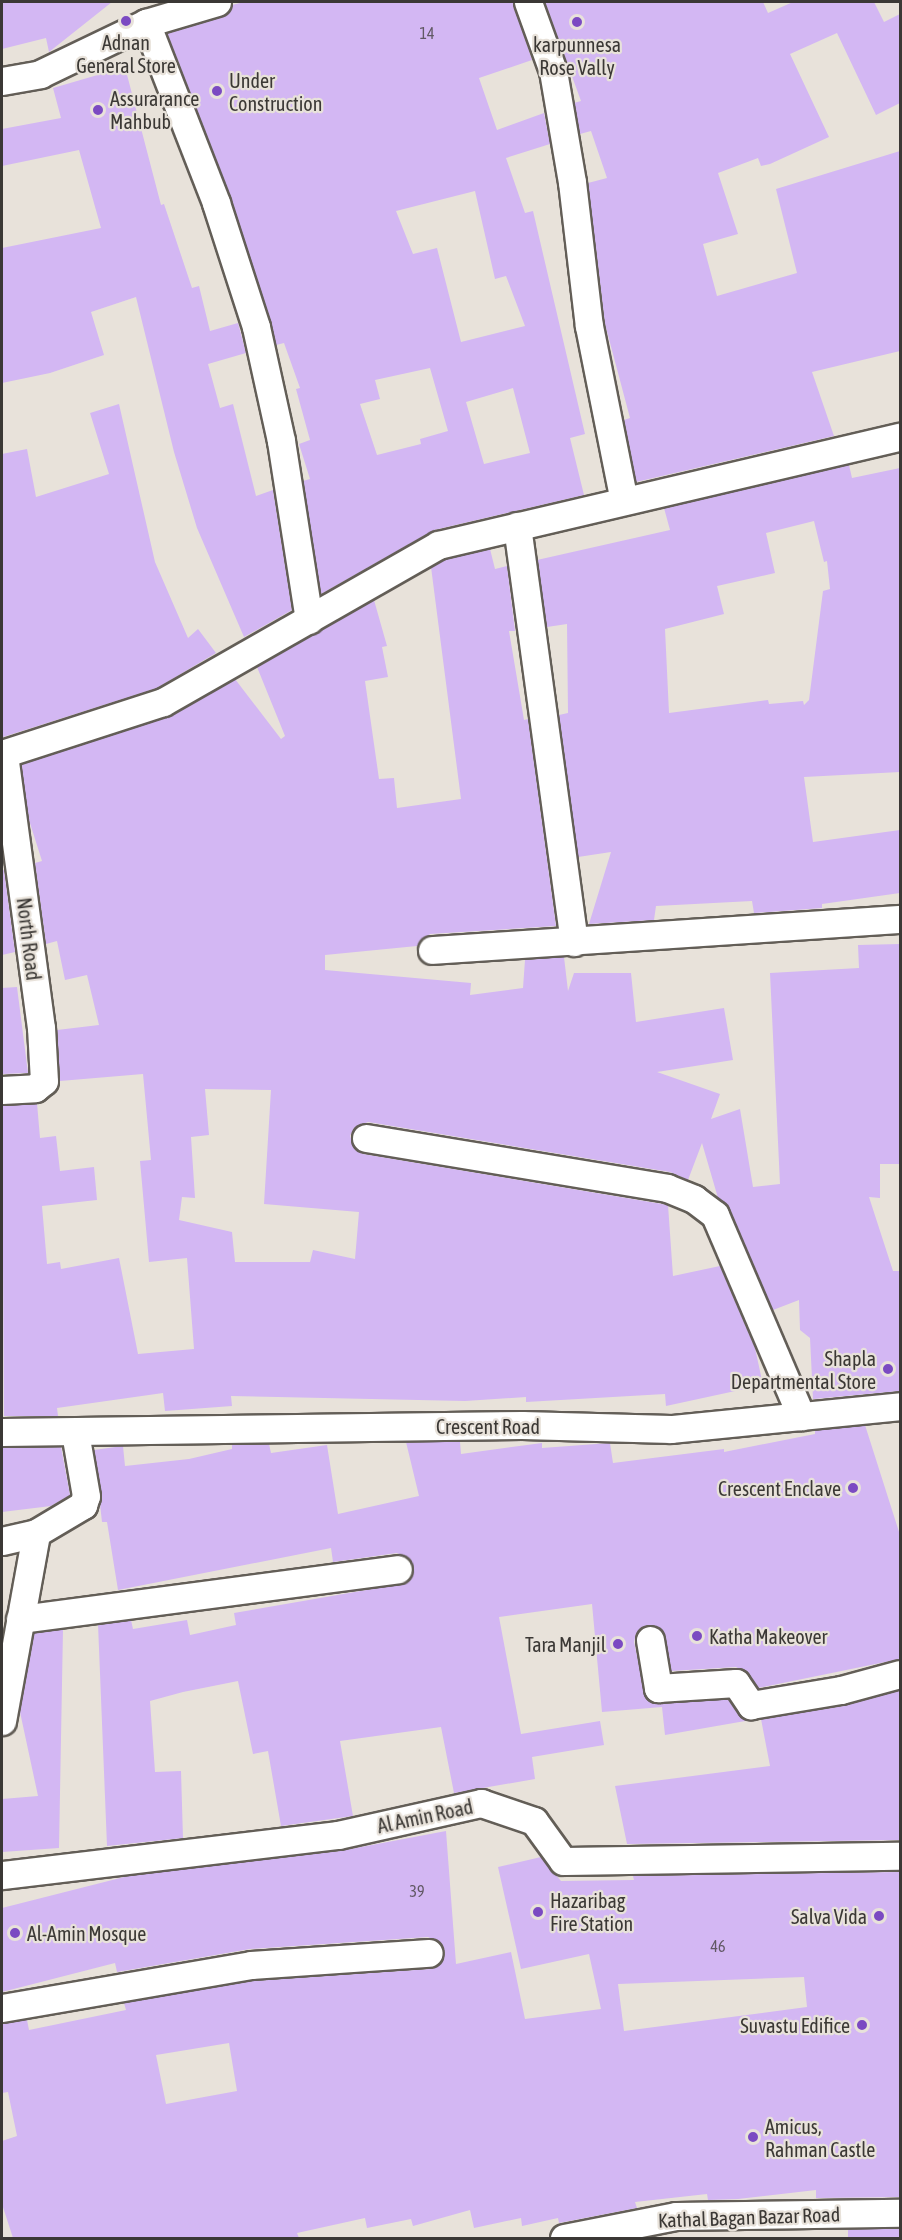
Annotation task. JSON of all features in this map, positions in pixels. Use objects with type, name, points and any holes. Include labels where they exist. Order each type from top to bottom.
[{"type":"street","points":[[2,81],[40,74],[147,23],[217,2]]},
{"type":"street","points":[[528,2],[553,71],[572,182],[589,326],[624,501]]},
{"type":"street","points":[[147,23],[216,203],[256,327],[281,441],[309,620]]},
{"type":"street","points":[[3,753],[163,702],[309,620],[424,550],[517,526],[900,437]]},
{"type":"street","points":[[517,526],[574,942]]},
{"type":"street","name":"North Road","points":[[2,1090],[35,1088],[44,1082],[3,753]]},
{"type":"street","points":[[432,950],[900,919]]},
{"type":"street","points":[[366,1138],[667,1188],[693,1199],[715,1215],[801,1416]]},
{"type":"street","name":"Crescent Road","points":[[2,1432],[522,1425],[671,1429],[900,1406]]},
{"type":"street","points":[[2,1541],[36,1533],[73,1514],[86,1496],[75,1432]]},
{"type":"street","points":[[2,1721],[36,1533]]},
{"type":"street","points":[[20,1619],[398,1569]]},
{"type":"street","points":[[650,1640],[658,1688],[736,1683],[752,1705],[841,1690],[900,1674]]},
{"type":"street","name":"Al Amin Road","points":[[2,1875],[338,1835],[481,1803],[534,1821],[563,1861],[900,1856]]},
{"type":"street","points":[[2,2008],[250,1965],[429,1953]]},
{"type":"street","name":"Kathal Bagan Bazar Road","points":[[564,2238],[675,2216],[900,2213]]},
{"type":"building","points":[[2,2],[112,2],[49,52],[46,38],[2,49]]},
{"type":"building","points":[[244,2],[513,2],[532,60],[479,78],[497,130],[544,113],[550,144],[506,158],[525,213],[533,211],[585,434],[570,438],[584,495],[434,530],[321,594],[303,481],[310,479],[299,444],[310,440],[296,389],[300,388],[284,343],[276,345],[231,198],[167,33],[221,17],[232,5]],"holes":[[[475,191],[495,279],[506,276],[525,326],[461,342],[437,248],[413,254],[396,211]],[[430,368],[448,431],[420,439],[421,444],[377,455],[360,404],[380,399],[375,380]],[[513,388],[530,453],[484,464],[466,402]]]},
{"type":"building","points":[[545,2],[763,2],[768,13],[793,2],[874,2],[884,22],[900,14],[900,103],[876,115],[837,33],[790,54],[829,137],[770,164],[761,166],[758,158],[718,173],[738,234],[703,244],[717,296],[797,273],[776,189],[900,151],[900,351],[812,372],[834,436],[636,482],[624,420],[630,418],[605,324],[588,183],[607,178],[591,131],[580,134],[574,103],[581,101]]},
{"type":"building","points":[[125,67],[161,205],[164,204],[192,288],[199,286],[210,331],[238,323],[246,353],[208,364],[220,408],[233,404],[256,496],[273,490],[292,610],[244,637],[197,528],[174,452],[136,297],[91,312],[104,355],[50,373],[2,383],[2,248],[101,228],[79,150],[2,166],[2,129],[61,118],[53,88]]},
{"type":"building","points":[[119,404],[155,562],[188,638],[198,629],[216,653],[157,688],[3,737],[2,454],[27,449],[36,497],[109,474],[90,413]]},
{"type":"building","points":[[849,465],[852,478],[900,468],[900,772],[804,777],[813,842],[900,830],[900,893],[822,904],[822,908],[754,913],[752,901],[656,906],[654,920],[589,924],[611,852],[578,857],[559,715],[568,713],[567,624],[547,627],[537,560],[670,530],[664,508]],"holes":[[[814,521],[824,562],[827,561],[830,589],[823,591],[809,700],[804,705],[803,701],[769,704],[768,700],[669,713],[665,629],[724,614],[717,586],[775,573],[766,533]]]},
{"type":"building","points":[[490,549],[495,569],[507,566],[515,631],[509,631],[524,720],[528,719],[556,926],[430,934],[417,946],[325,955],[325,970],[471,983],[470,995],[523,988],[525,960],[564,957],[568,991],[574,973],[631,973],[636,1022],[724,1008],[733,1060],[657,1072],[720,1094],[711,1119],[740,1109],[753,1187],[780,1184],[770,973],[859,968],[858,945],[900,944],[900,1164],[880,1164],[880,1198],[869,1197],[893,1271],[900,1271],[900,1391],[813,1399],[810,1338],[800,1330],[799,1300],[773,1310],[729,1209],[718,1198],[702,1143],[688,1180],[670,1172],[368,1122],[354,1128],[350,1136],[356,1150],[363,1154],[668,1205],[673,1276],[720,1266],[755,1348],[763,1385],[666,1406],[665,1394],[526,1402],[526,1397],[465,1401],[231,1396],[232,1406],[165,1411],[163,1393],[57,1408],[58,1416],[4,1416],[2,1106],[37,1103],[40,1138],[56,1136],[60,1171],[94,1167],[97,1200],[42,1206],[47,1264],[60,1262],[61,1269],[119,1258],[138,1354],[194,1349],[187,1258],[149,1262],[140,1161],[151,1160],[143,1074],[60,1081],[57,1030],[99,1025],[87,975],[65,980],[57,941],[46,944],[35,863],[42,861],[29,820],[21,764],[168,717],[235,679],[281,739],[285,736],[257,667],[374,600],[387,646],[382,647],[388,677],[365,681],[379,779],[394,778],[397,808],[461,799],[431,567],[444,560]],"holes":[[[205,1089],[271,1090],[264,1204],[359,1212],[355,1259],[313,1250],[310,1262],[235,1262],[232,1232],[179,1220],[182,1197],[195,1198],[191,1137],[209,1135]]]},
{"type":"building","points":[[4,870],[15,952],[2,955],[2,871]]},
{"type":"building","points":[[17,987],[28,1073],[2,1074],[2,988]]},
{"type":"building","points":[[865,1425],[900,1535],[900,1659],[758,1688],[749,1674],[736,1667],[671,1671],[662,1630],[647,1625],[636,1634],[634,1642],[646,1698],[659,1704],[728,1699],[738,1714],[751,1720],[665,1735],[662,1707],[602,1712],[592,1604],[499,1617],[521,1734],[600,1721],[604,1745],[532,1757],[535,1779],[454,1793],[441,1727],[340,1741],[353,1816],[281,1826],[268,1751],[253,1754],[238,1681],[183,1692],[150,1701],[155,1772],[181,1771],[183,1838],[107,1846],[98,1624],[131,1620],[133,1629],[187,1620],[190,1635],[236,1625],[234,1613],[401,1584],[408,1581],[414,1568],[410,1559],[397,1553],[333,1562],[331,1548],[118,1590],[107,1522],[102,1522],[94,1450],[123,1446],[125,1466],[189,1459],[232,1449],[232,1445],[269,1444],[271,1453],[327,1445],[338,1514],[419,1496],[406,1442],[460,1442],[461,1454],[542,1443],[542,1448],[610,1443],[613,1463],[724,1449],[724,1452],[815,1434],[815,1430]]},
{"type":"building","points":[[61,1447],[70,1495],[51,1506],[2,1512],[2,1448]]},
{"type":"building","points":[[63,1629],[59,1848],[2,1852],[2,1799],[38,1796],[20,1712],[34,1633]]},
{"type":"building","points":[[900,1690],[900,1840],[627,1844],[615,1786],[770,1766],[761,1719],[844,1706]]},
{"type":"building","points":[[446,1831],[456,1964],[511,1952],[525,2019],[601,2009],[589,1954],[521,1969],[498,1867],[541,1857],[561,1881],[634,1880],[633,1876],[900,1872],[900,2197],[816,2198],[816,2190],[708,2200],[707,2194],[635,2202],[637,2208],[559,2223],[558,2218],[522,2226],[521,2218],[474,2228],[470,2210],[413,2226],[411,2219],[367,2228],[365,2218],[297,2233],[299,2238],[13,2238],[2,2204],[2,2141],[17,2136],[8,2092],[2,2093],[2,2023],[27,2020],[29,2030],[126,2010],[124,2003],[253,1981],[430,1969],[438,1966],[445,1953],[442,1944],[428,1937],[250,1949],[117,1972],[115,1963],[2,1992],[2,1908],[132,1875],[340,1851]],"holes":[[[804,1977],[807,2007],[624,2031],[618,1984]],[[229,2043],[237,2091],[166,2104],[156,2055]]]},
{"type":"building","points":[[848,2229],[900,2229],[900,2238],[848,2238]]},
{"type":"place","name":"Adnan General Store","points":[[126,21]]},
{"type":"place","name":"karpunnesa Rose Vally","points":[[577,22]]},
{"type":"place","name":"Under Construction","points":[[217,91]]},
{"type":"place","name":"Assurarance Mahbub","points":[[98,110]]},
{"type":"place","name":"Shapla Departmental Store","points":[[888,1369]]},
{"type":"place","name":"Crescent Enclave","points":[[853,1488]]},
{"type":"place","name":"Katha Makeover","points":[[697,1636]]},
{"type":"place","name":"Tara Manjil","points":[[618,1644]]},
{"type":"place","name":"Hazaribag Fire Station","points":[[538,1912]]},
{"type":"place","name":"Salva Vida","points":[[879,1916]]},
{"type":"place","name":"Al-Amin Mosque","points":[[15,1933]]},
{"type":"place","name":"Suvastu Edifice","points":[[862,2025]]},
{"type":"place","name":"Amicus, Rahman Castle","points":[[753,2137]]}]
